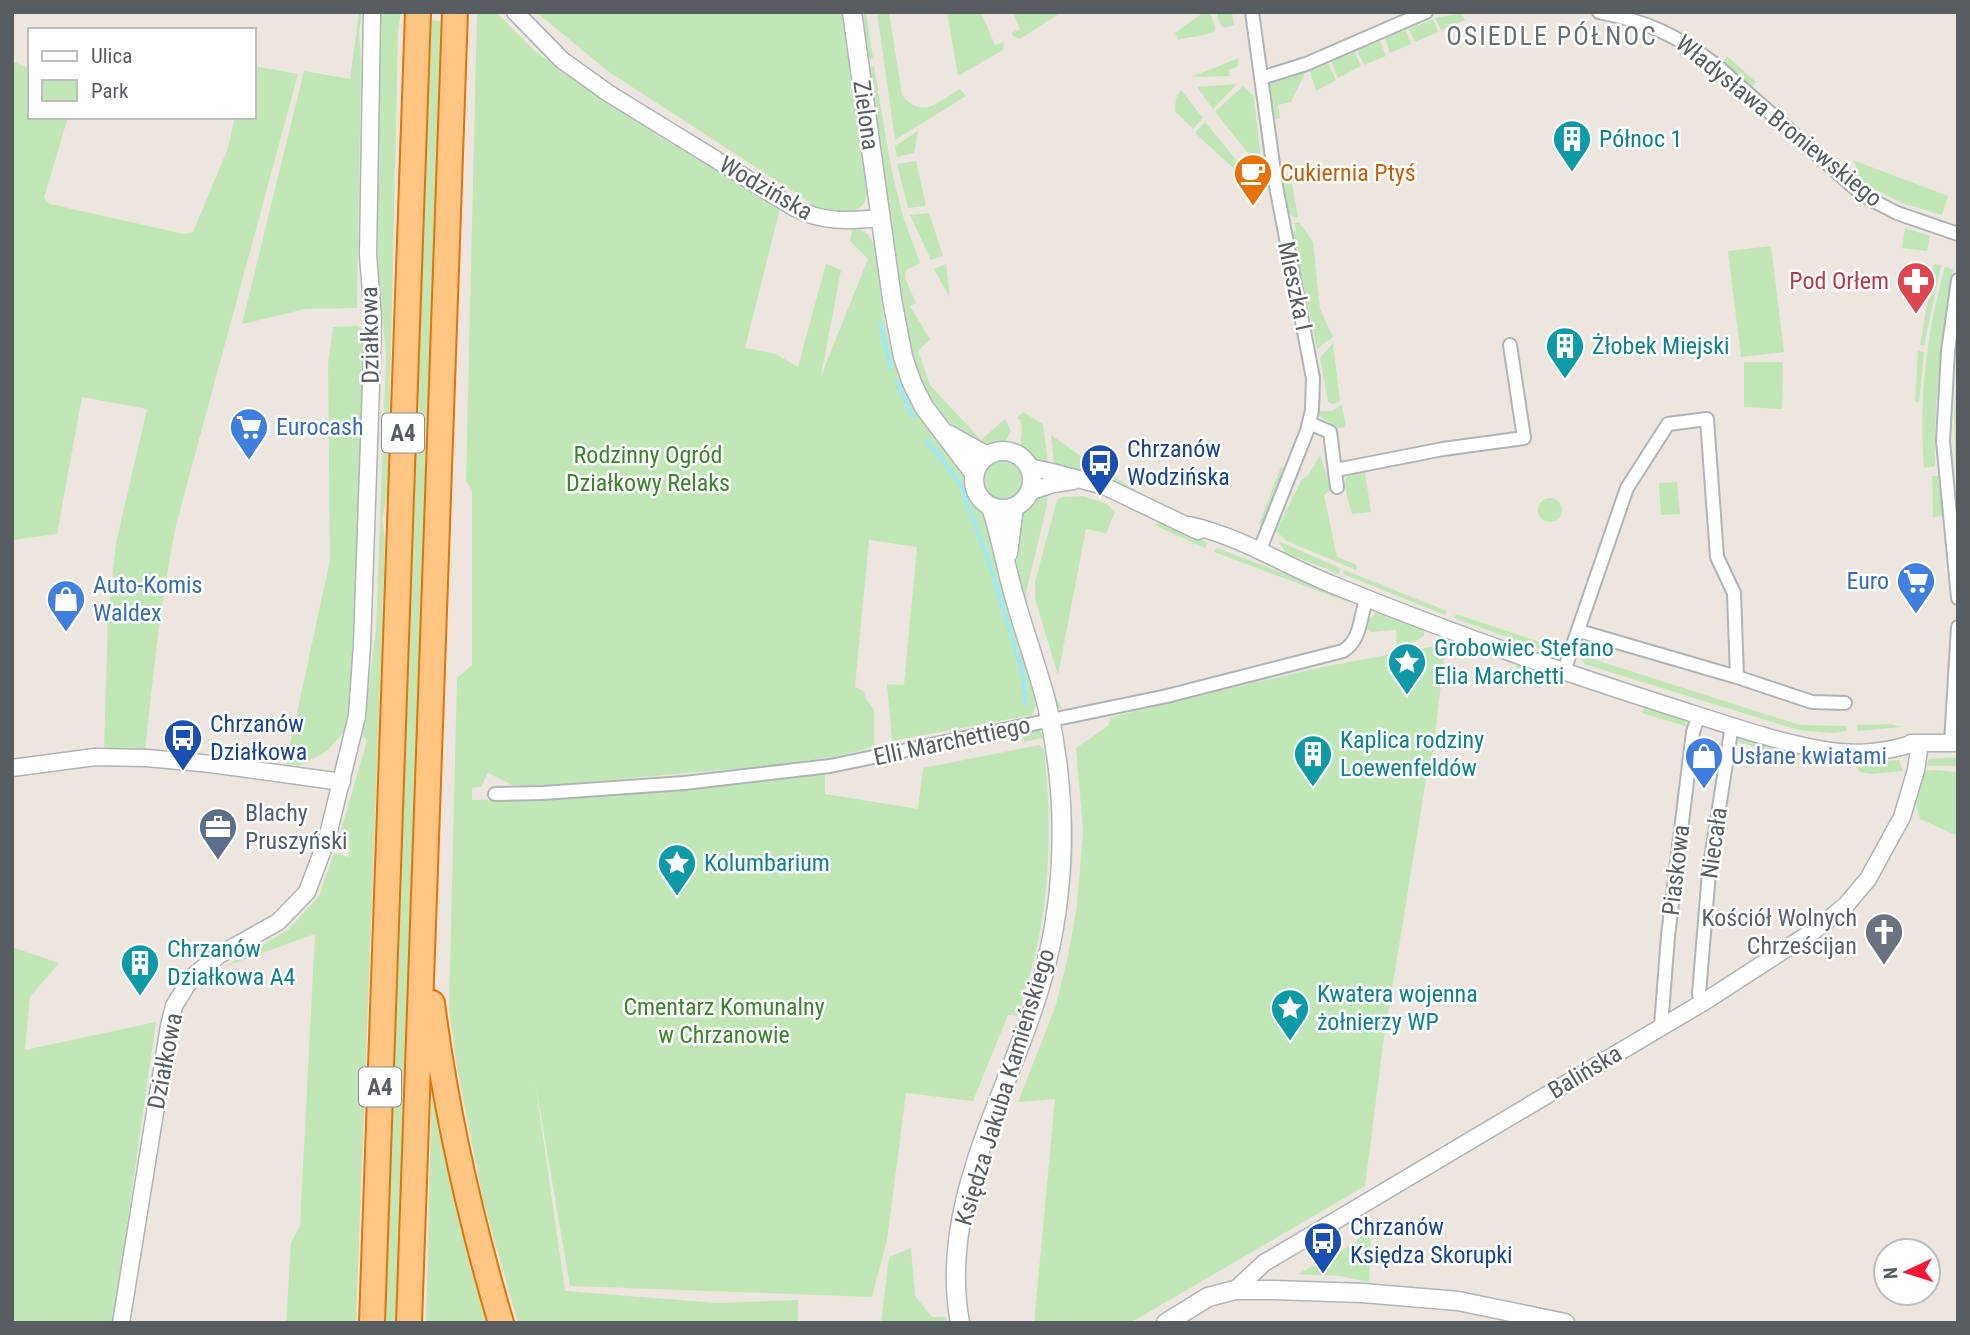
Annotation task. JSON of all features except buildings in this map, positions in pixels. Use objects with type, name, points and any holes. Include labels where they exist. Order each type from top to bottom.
[{"type":"highway","name":"A4","points":[[372,1323],[418,13]]},
{"type":"highway","name":"A4","points":[[409,1323],[455,15]]},
{"type":"highway","points":[[423,926],[440,1061],[453,1135],[501,1323]]},
{"type":"main road","name":"Zielona","points":[[852,12],[881,218]]},
{"type":"main road","points":[[881,218],[902,358],[919,398],[975,473]]},
{"type":"main road","points":[[943,432],[987,456]]},
{"type":"main road","points":[[999,452],[1011,453],[1021,458],[1028,467],[1031,480],[1029,492],[1014,507],[1001,509],[981,500],[975,489],[975,473],[979,463],[987,456],[999,452]]},
{"type":"main road","name":"Księdza Jakuba Kamieńskiego","points":[[960,1323],[956,1273],[963,1212],[985,1139],[1033,1011],[1049,952],[1055,918],[1061,829],[1058,775],[1050,720],[992,507]]},
{"type":"main road","name":"Księdza Jakuba Kamieńskiego","points":[[1007,564],[1014,507]]},
{"type":"main road","points":[[1235,1290],[1363,1293],[1458,1301],[1565,1323]]},
{"type":"main road","name":"Balińska","points":[[1166,1323],[1197,1302],[1235,1290]]},
{"type":"street","name":"Działkowa","points":[[121,1323],[174,1006],[192,977],[219,955],[278,922],[307,892],[327,839],[357,716],[373,330],[368,255],[372,12]]},
{"type":"street","name":"Wodzińska","points":[[515,12],[562,60],[608,93],[793,207],[810,216],[833,221],[881,218]]},
{"type":"street","name":"Mieszka I","points":[[1252,12],[1276,186],[1312,364],[1312,410],[1302,449],[1259,552]]},
{"type":"street","points":[[1261,78],[1306,64],[1426,12]]},
{"type":"street","name":"Władysława Broniewskiego","points":[[1600,12],[1670,33],[1692,47],[1851,186],[1881,206],[1958,234]]},
{"type":"street","points":[[1958,280],[1948,351],[1942,441],[1958,598]]},
{"type":"street","points":[[1336,470],[1443,449],[1524,438],[1510,345]]},
{"type":"street","points":[[1564,671],[1580,631],[1626,488],[1668,424],[1707,419],[1717,557],[1734,593],[1737,677]]},
{"type":"street","points":[[1309,423],[1330,432],[1336,487]]},
{"type":"street","points":[[1028,467],[1104,486],[1189,525],[1217,532],[1367,598],[1564,671],[1791,743],[1814,747],[1852,742],[1954,743],[1958,627]]},
{"type":"street","points":[[1029,492],[1053,484],[1083,480]]},
{"type":"street","name":"Elli Marchettiego","points":[[495,794],[604,789],[830,766],[1188,691],[1343,651],[1351,646],[1358,636],[1367,598]]},
{"type":"street","points":[[1580,631],[1812,702],[1845,703]]},
{"type":"street","name":"Piaskowa","points":[[1661,1026],[1671,909],[1693,732],[1699,715]]},
{"type":"street","name":"Niecała","points":[[1702,1003],[1699,994],[1709,872],[1732,725]]},
{"type":"street","name":"Balińska","points":[[1235,1290],[1253,1272],[1272,1259],[1702,1003],[1818,928],[1846,905],[1863,886],[1902,817],[1916,770],[1917,743]]},
{"type":"street","points":[[12,768],[95,757],[147,758],[342,782]]},
{"type":"street","points":[[1272,1259],[1267,1279],[1281,1290]]},
{"type":"green space","points":[[359,12],[362,12],[359,32],[361,64],[357,308],[305,309],[242,324],[304,71],[350,79]]},
{"type":"green space","points":[[381,12],[401,12],[398,31],[388,494],[382,519],[385,539],[383,609],[356,1323],[286,1323],[291,1243],[300,1226],[315,934],[226,966],[288,930],[319,896],[334,853],[348,857],[350,849],[337,844],[367,741],[362,734],[376,631],[386,355],[378,262],[378,53]]},
{"type":"green space","points":[[477,12],[496,12],[537,53],[657,135],[780,209],[745,348],[776,354],[798,367],[826,264],[841,270],[821,376],[868,259],[850,241],[853,228],[864,231],[869,236],[875,246],[884,315],[896,366],[916,403],[966,472],[971,494],[985,512],[1038,701],[1032,715],[892,741],[887,684],[904,685],[917,547],[869,540],[855,687],[864,691],[874,710],[874,747],[834,757],[767,766],[541,786],[512,785],[488,773],[481,787],[472,788],[472,800],[554,798],[825,773],[825,794],[918,809],[923,768],[1039,745],[1044,749],[1049,820],[1046,891],[1037,947],[1018,1016],[1008,1015],[973,1101],[906,1093],[887,1240],[872,1297],[570,1286],[535,1081],[565,1291],[718,1303],[798,1300],[798,1323],[518,1323],[483,1200],[457,1068],[449,1009],[457,678],[472,665],[472,490],[466,481]]},
{"type":"green space","points":[[536,12],[845,12],[867,193],[864,202],[852,212],[844,213],[810,207],[811,203],[609,72]]},
{"type":"green space","points":[[859,12],[866,12],[873,58],[865,59]]},
{"type":"green space","points":[[877,12],[889,12],[902,95],[924,108],[938,103],[960,89],[966,96],[895,140]]},
{"type":"green space","points":[[947,12],[981,12],[995,45],[1004,42],[1003,50],[958,76]]},
{"type":"green space","points":[[1013,12],[1062,12],[1020,39],[1011,33],[1020,29]]},
{"type":"green space","points":[[1204,12],[1210,12],[1214,32],[1178,40],[1175,33]]},
{"type":"green space","points":[[1216,12],[1232,12],[1234,25],[1224,28]]},
{"type":"green space","points":[[1461,13],[1465,20],[1441,30],[1435,18]]},
{"type":"green space","points":[[424,19],[448,22],[401,1323],[379,1323]]},
{"type":"green space","points":[[1433,19],[1438,32],[1415,42],[1409,29]]},
{"type":"green space","points":[[1406,30],[1411,44],[1390,53],[1385,38]]},
{"type":"green space","points":[[1380,41],[1386,56],[1364,65],[1357,50]]},
{"type":"green space","points":[[1354,51],[1361,66],[1338,78],[1331,61]]},
{"type":"green space","points":[[1727,56],[1756,82],[1750,89],[1721,65]]},
{"type":"green space","points":[[1239,58],[1237,67],[1228,70],[1230,76],[1191,77]]},
{"type":"green space","points":[[12,61],[28,68],[28,119],[67,119],[44,198],[50,204],[184,234],[193,232],[228,148],[235,119],[256,119],[256,66],[298,74],[176,525],[154,666],[145,751],[104,749],[108,615],[116,543],[147,409],[82,397],[57,534],[12,540]]},
{"type":"green space","points":[[1328,63],[1336,80],[1316,91],[1310,71]]},
{"type":"green space","points":[[874,66],[891,167],[902,213],[920,263],[906,270],[905,278],[916,303],[910,306],[930,339],[918,351],[930,385],[981,440],[1005,419],[1011,431],[1005,443],[990,444],[976,440],[951,424],[930,400],[913,366],[906,342],[867,67]]},
{"type":"green space","points":[[1305,73],[1291,102],[1278,105],[1280,118],[1274,119],[1270,84],[1272,81]]},
{"type":"green space","points":[[1237,84],[1213,109],[1197,87]]},
{"type":"green space","points":[[1243,86],[1254,96],[1261,162],[1257,164],[1215,112]]},
{"type":"green space","points":[[1181,90],[1203,118],[1193,129],[1175,111],[1176,98]]},
{"type":"green space","points":[[1205,122],[1248,174],[1242,176],[1196,134]]},
{"type":"green space","points":[[918,131],[914,153],[897,157],[895,146]]},
{"type":"green space","points":[[1853,160],[1948,196],[1942,215],[1902,203],[1862,183]]},
{"type":"green space","points":[[916,161],[926,206],[908,208],[897,164]]},
{"type":"green space","points":[[1290,173],[1298,217],[1295,218],[1289,214],[1282,174]]},
{"type":"green space","points":[[929,213],[943,256],[931,260],[910,215]]},
{"type":"green space","points":[[1299,222],[1313,242],[1320,309],[1333,337],[1317,349],[1292,232],[1296,231],[1294,223]]},
{"type":"green space","points":[[1905,228],[1930,236],[1927,251],[1902,248]]},
{"type":"green space","points":[[1771,246],[1784,352],[1741,357],[1728,251]]},
{"type":"green space","points":[[946,264],[950,298],[934,269]]},
{"type":"green space","points":[[1934,264],[1941,265],[1924,346],[1920,345]]},
{"type":"green space","points":[[1945,267],[1953,269],[1939,367],[1935,466],[1924,468],[1923,392],[1933,316]]},
{"type":"green space","points":[[358,326],[364,331],[364,355],[355,640],[348,717],[345,731],[327,751],[299,766],[286,764],[330,560],[328,364],[333,327]]},
{"type":"green space","points":[[1333,343],[1340,401],[1333,404],[1328,402],[1320,358]]},
{"type":"green space","points":[[1918,351],[1924,352],[1919,402],[1915,402]]},
{"type":"green space","points":[[1744,362],[1783,362],[1782,409],[1744,407]]},
{"type":"green space","points":[[1958,366],[1958,467],[1955,463],[1954,412]]},
{"type":"green space","points":[[1342,405],[1346,427],[1338,428],[1319,416],[1317,411],[1331,411]]},
{"type":"green space","points":[[1023,412],[1043,424],[1048,463],[1040,463],[1022,449],[1021,424],[1017,418]]},
{"type":"green space","points":[[1051,435],[1095,466],[1135,489],[1132,492],[1097,475],[1059,467],[1054,463]]},
{"type":"green space","points":[[1320,455],[1331,490],[1324,495],[1337,557],[1357,565],[1356,570],[1287,541],[1276,531],[1302,479],[1308,476]]},
{"type":"green space","points":[[1002,461],[1016,467],[1022,481],[1016,495],[1002,501],[988,495],[982,481],[988,467]]},
{"type":"green space","points":[[1281,467],[1286,468],[1264,526],[1259,524]]},
{"type":"green space","points":[[1353,471],[1354,474],[1365,472],[1371,512],[1352,514],[1345,484]]},
{"type":"green space","points":[[1932,476],[1938,476],[1943,516],[1933,517]]},
{"type":"green space","points":[[1677,482],[1680,514],[1661,515],[1659,483]]},
{"type":"green space","points":[[1048,492],[1026,592],[1027,604],[1057,700],[1064,711],[1055,706],[1019,582],[1016,556],[1020,517],[1035,497]]},
{"type":"green space","points":[[1083,496],[1107,504],[1115,512],[1106,533],[1086,529],[1058,675],[1035,599],[1035,582],[1057,500],[1062,497]]},
{"type":"green space","points":[[1550,498],[1558,502],[1562,510],[1558,518],[1550,522],[1542,518],[1538,510],[1542,502]]},
{"type":"green space","points":[[1161,522],[1208,543],[1205,548],[1154,525]]},
{"type":"green space","points":[[1278,541],[1340,568],[1339,574],[1286,553]]},
{"type":"green space","points":[[1217,548],[1343,596],[1350,603],[1214,552]]},
{"type":"green space","points":[[1344,570],[1447,611],[1445,615],[1343,574]]},
{"type":"green space","points":[[1376,613],[1424,628],[1424,636],[1412,643],[1397,646],[1396,630],[1371,632],[1367,629],[1368,620]]},
{"type":"green space","points":[[1456,614],[1564,650],[1557,655],[1454,618]]},
{"type":"green space","points":[[1446,644],[1431,766],[1428,767],[1383,1045],[1365,1186],[1130,1323],[1034,1323],[1055,1099],[1018,1102],[1056,1005],[1077,906],[1083,830],[1076,748],[1108,726],[1111,717],[1317,668]]},
{"type":"green space","points":[[1580,655],[1800,725],[1846,726],[1847,731],[1834,733],[1798,730],[1584,664]]},
{"type":"green space","points":[[1517,663],[1557,678],[1558,684],[1514,669]]},
{"type":"green space","points":[[1644,707],[1683,719],[1688,727],[1642,713]]},
{"type":"green space","points":[[1891,724],[1902,727],[1857,731],[1857,725]]},
{"type":"green space","points":[[1038,730],[1046,737],[1024,742],[1021,731]]},
{"type":"green space","points":[[1735,735],[1783,750],[1782,756],[1733,740]]},
{"type":"green space","points":[[1060,742],[1064,742],[1073,822],[1068,901],[1045,999],[1012,1095],[1009,1092],[1053,958]]},
{"type":"green space","points":[[1958,757],[1958,766],[1925,766],[1929,759]]},
{"type":"green space","points":[[1899,760],[1903,771],[1872,774],[1860,772],[1854,763]]},
{"type":"green space","points":[[1923,771],[1958,772],[1958,836],[1920,819],[1916,803]]},
{"type":"green space","points":[[12,947],[59,963],[30,997],[25,1050],[156,1022],[113,1323],[12,1323]]},
{"type":"green space","points":[[432,1070],[494,1323],[426,1323]]},
{"type":"green space","points":[[1371,1227],[1369,1282],[1339,1276],[1298,1274],[1353,1244]]},
{"type":"green space","points":[[911,1248],[915,1296],[932,1317],[946,1317],[947,1323],[881,1323],[889,1257]]},
{"type":"waterway","points":[[880,323],[891,369]]},
{"type":"waterway","points":[[896,381],[913,417]]},
{"type":"waterway","points":[[926,441],[960,484],[986,553],[1024,678],[1025,704]]},
{"type":"place","name":"Północ 1","points":[[1572,173]]},
{"type":"place","name":"Cukiernia Ptyś","points":[[1253,207]]},
{"type":"place","name":"Pod Orłem","points":[[1916,315]]},
{"type":"place","name":"Żłobek Miejski","points":[[1565,380]]},
{"type":"place","name":"Eurocash","points":[[249,461]]},
{"type":"place","name":"Chrzanów Wodzińska","points":[[1100,497]]},
{"type":"place","name":"Euro","points":[[1916,615]]},
{"type":"place","name":"Auto-Komis Waldex","points":[[66,633]]},
{"type":"place","name":"Grobowiec Stefano Elia Marchetti","points":[[1407,696]]},
{"type":"place","name":"Chrzanów Działkowa","points":[[183,772]]},
{"type":"place","name":"Kaplica rodziny Loewenfeldów","points":[[1313,788]]},
{"type":"place","name":"Usłane kwiatami","points":[[1704,790]]},
{"type":"place","name":"Blachy Pruszyński","points":[[218,861]]},
{"type":"place","name":"Kolumbarium","points":[[677,897]]},
{"type":"place","name":"Kościół Wolnych Chrześcijan","points":[[1884,966]]},
{"type":"place","name":"Chrzanów Działkowa A4","points":[[140,997]]},
{"type":"place","name":"Kwatera wojenna żołnierzy WP","points":[[1290,1042]]},
{"type":"place","name":"Chrzanów Księdza Skorupki","points":[[1323,1275]]},
{"type":"district","name":"OSIEDLE PÓŁNOC","points":[[1552,36]]},
{"type":"park label","name":"Rodzinny Ogród Działkowy Relaks","points":[[648,469]]},
{"type":"park label","name":"Cmentarz Komunalny w Chrzanowie","points":[[724,1021]]}]
